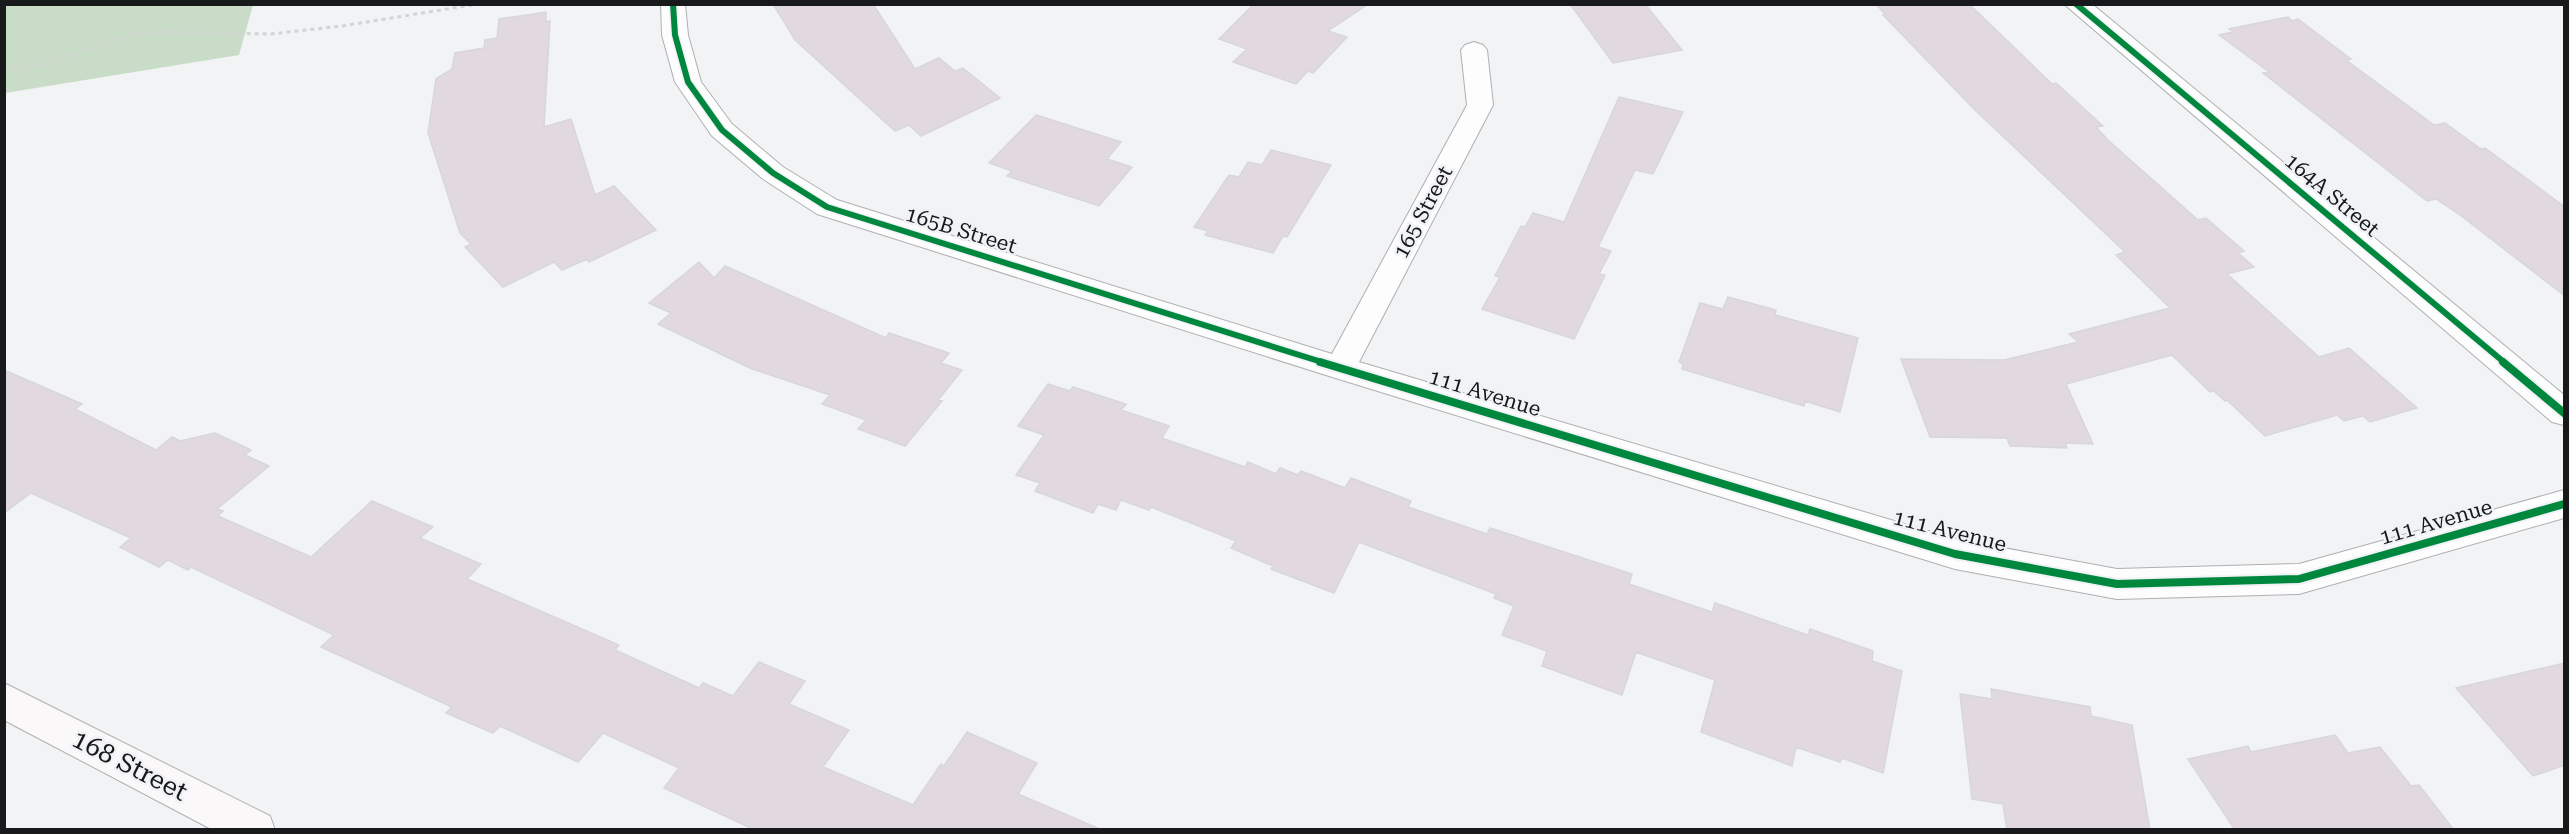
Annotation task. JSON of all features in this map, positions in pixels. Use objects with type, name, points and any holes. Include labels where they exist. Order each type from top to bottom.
[{"type":"street","name":"165B Street","points":[[673,4],[675,35],[688,82],[722,130],[773,173],[827,207],[1340,368]]},
{"type":"street","name":"164A Street","points":[[2076,4],[2565,413]]},
{"type":"street","name":"165 Street","points":[[1340,368],[1480,105],[1474,50]]},
{"type":"street","name":"111 Avenue","points":[[1340,368],[1955,554],[2117,584],[2299,579],[2565,504]]},
{"type":"street","name":"168 Street","points":[[4,700],[255,830]]},
{"type":"path","points":[[4,67],[33,67],[50,63],[130,35],[160,32],[271,34],[342,26],[478,4]]},
{"type":"green space","points":[[5,4],[253,5],[239,55],[5,93]]},
{"type":"building","points":[[773,4],[873,4],[915,69],[939,58],[955,71],[963,68],[1000,98],[921,136],[909,125],[895,131],[795,40]]},
{"type":"building","points":[[1254,4],[1368,4],[1328,31],[1347,37],[1313,73],[1308,71],[1296,84],[1233,62],[1247,49],[1219,39]]},
{"type":"building","points":[[1570,4],[1645,4],[1682,50],[1613,63]]},
{"type":"building","points":[[1876,4],[1969,4],[2052,84],[2056,83],[2103,126],[2096,127],[2109,141],[2198,220],[2206,218],[2244,251],[2238,253],[2254,267],[2227,274],[2319,357],[2349,348],[2417,408],[2370,422],[2363,416],[2344,421],[2337,415],[2265,436],[2227,400],[2225,401],[2214,391],[2210,392],[2172,355],[2066,384],[2093,444],[2065,443],[2067,448],[2010,446],[2007,438],[1930,437],[1901,359],[2004,360],[2078,342],[2069,334],[2170,308],[2116,255],[2125,252],[1974,109],[1883,15],[1885,14]]},
{"type":"building","points":[[546,12],[546,22],[550,21],[544,127],[571,119],[595,195],[614,186],[656,230],[589,262],[587,259],[562,270],[554,262],[503,287],[465,247],[471,244],[460,233],[428,133],[436,79],[452,69],[455,53],[484,48],[485,40],[497,38],[499,19]]},
{"type":"building","points":[[2288,17],[2292,21],[2298,19],[2351,59],[2346,60],[2434,125],[2445,123],[2481,149],[2485,148],[2565,207],[2565,296],[2460,215],[2436,199],[2427,201],[2263,73],[2269,72],[2219,35],[2233,32],[2229,29]]},
{"type":"building","points":[[1619,97],[1683,112],[1653,174],[1635,170],[1598,247],[1611,251],[1599,274],[1605,275],[1574,339],[1482,309],[1500,277],[1495,276],[1521,226],[1525,227],[1533,213],[1564,222]]},
{"type":"building","points":[[1036,115],[1121,142],[1107,159],[1132,167],[1099,206],[1007,176],[1012,171],[989,163]]},
{"type":"building","points":[[1271,150],[1331,165],[1287,237],[1283,236],[1273,253],[1205,235],[1208,231],[1194,227],[1229,175],[1239,177],[1248,162],[1262,165]]},
{"type":"building","points":[[699,262],[714,278],[725,266],[886,338],[889,333],[949,353],[941,363],[962,370],[938,400],[942,401],[905,446],[858,429],[866,420],[822,404],[830,395],[752,369],[658,324],[671,313],[649,303]]},
{"type":"building","points":[[1728,297],[1776,310],[1775,315],[1858,338],[1840,412],[1805,401],[1804,406],[1682,369],[1683,364],[1679,362],[1700,303],[1723,309]]},
{"type":"building","points":[[4,370],[82,404],[75,409],[156,450],[172,437],[180,441],[215,433],[251,450],[245,455],[269,466],[217,509],[223,511],[218,516],[311,557],[372,501],[433,527],[420,538],[481,564],[467,579],[619,645],[615,650],[699,688],[703,683],[733,696],[759,662],[805,681],[789,704],[849,730],[823,767],[913,805],[941,764],[944,766],[967,732],[1037,763],[1018,794],[1102,830],[755,830],[664,788],[679,768],[603,733],[578,762],[500,726],[493,733],[446,713],[452,707],[321,647],[334,635],[191,567],[188,570],[168,560],[159,567],[120,547],[131,538],[31,493],[4,513]]},
{"type":"building","points":[[1048,384],[1070,391],[1073,387],[1126,404],[1121,410],[1169,426],[1162,438],[1245,467],[1248,462],[1276,474],[1280,468],[1298,475],[1301,471],[1345,488],[1351,478],[1411,501],[1408,507],[1487,534],[1490,528],[1632,574],[1629,584],[1712,612],[1715,603],[1808,635],[1810,629],[1873,651],[1872,661],[1902,671],[1883,773],[1842,758],[1840,762],[1796,747],[1792,766],[1701,732],[1715,680],[1636,652],[1622,695],[1542,666],[1547,651],[1502,635],[1514,606],[1494,598],[1496,594],[1359,542],[1334,593],[1271,569],[1273,566],[1231,548],[1236,541],[1151,507],[1149,510],[1121,500],[1116,510],[1098,504],[1093,513],[1035,491],[1040,483],[1016,475],[1044,435],[1018,426]]},
{"type":"building","points":[[2565,663],[2565,765],[2533,776],[2456,688]]},
{"type":"building","points":[[1991,689],[2090,707],[2091,716],[2132,725],[2150,830],[2007,830],[2003,804],[1972,799],[1960,694],[1992,699]]},
{"type":"building","points":[[2335,735],[2348,753],[2380,747],[2411,786],[2419,785],[2454,830],[2235,830],[2188,759],[2248,746],[2251,752]]},
{"type":"cycle path","points":[[673,4],[675,35],[688,82],[722,130],[773,173],[827,207],[1340,368],[1955,554],[2117,584],[2299,579],[2564,504]]},
{"type":"cycle path","points":[[2076,4],[2564,413]]}]
